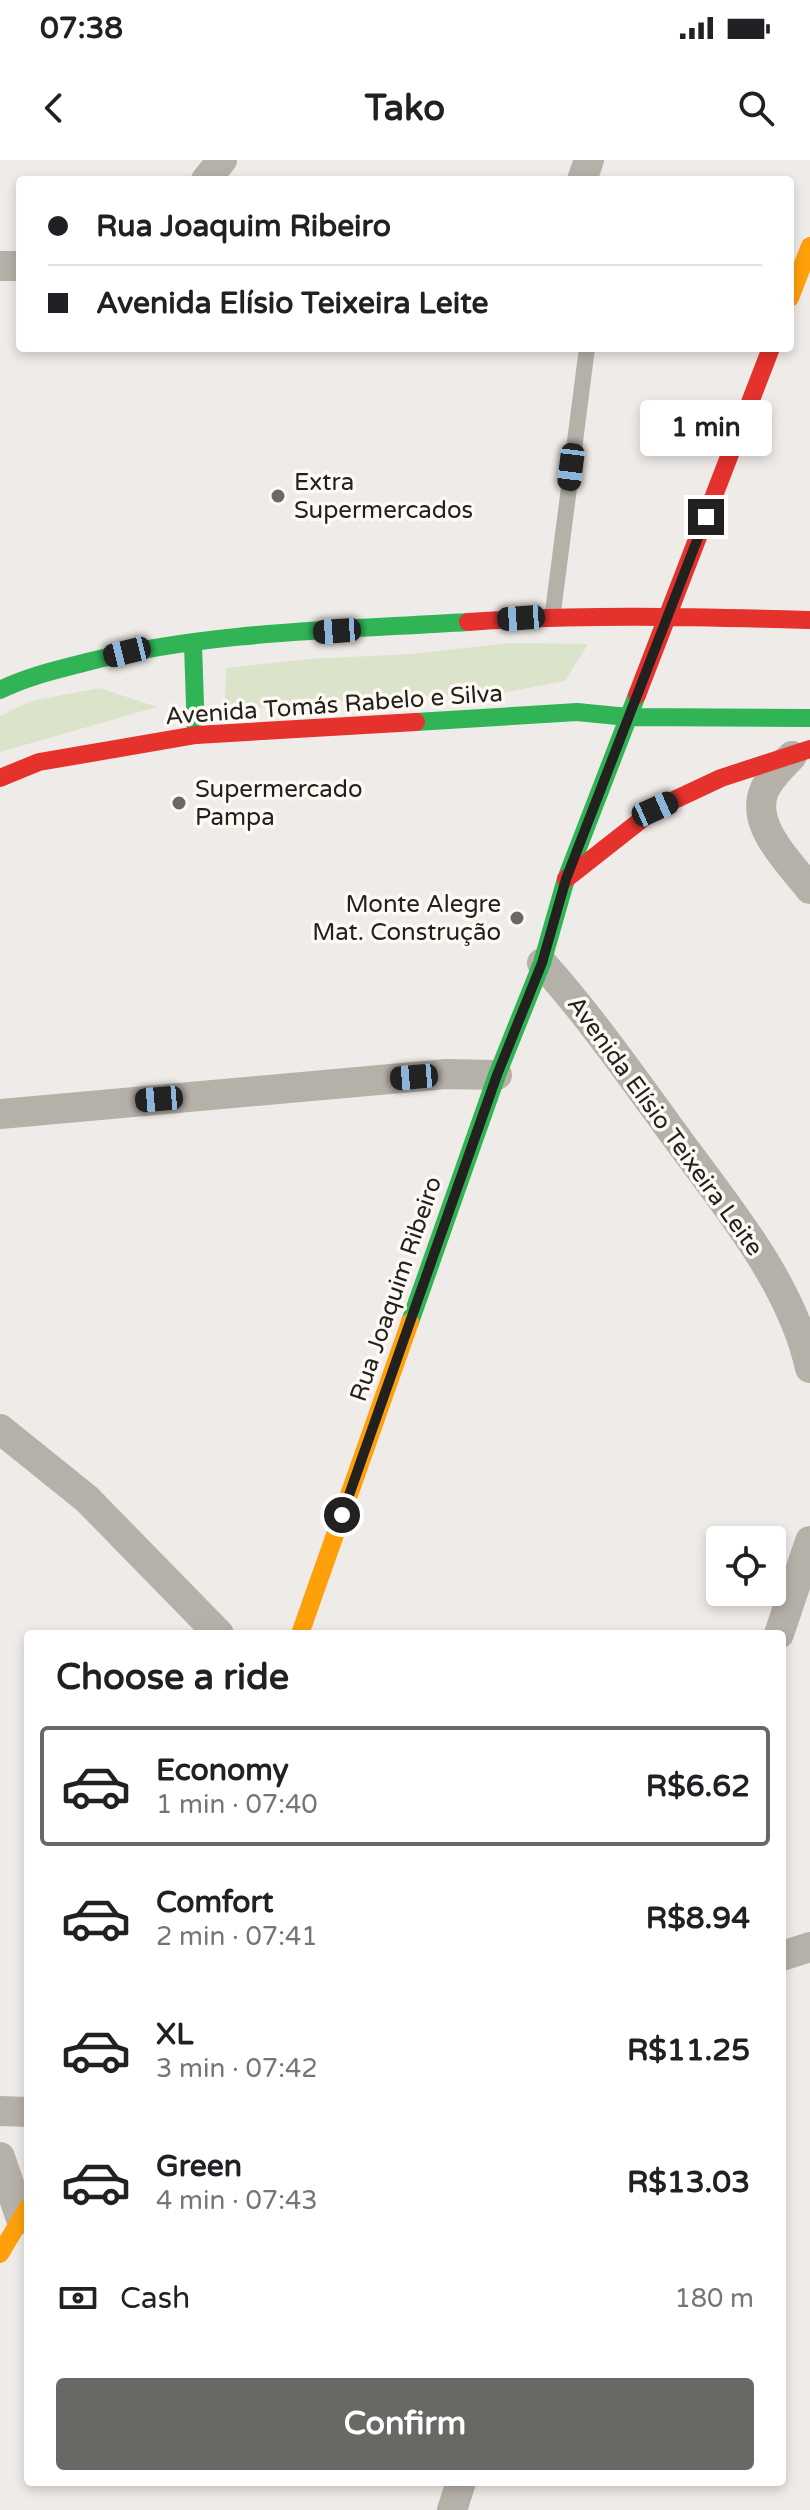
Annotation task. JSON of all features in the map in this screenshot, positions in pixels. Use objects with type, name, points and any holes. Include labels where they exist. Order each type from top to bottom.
[{"type":"main road","points":[[794,288],[810,246]]},
{"type":"main road","points":[[542,963],[566,879],[769,352]]},
{"type":"main road","points":[[0,690],[24,678],[127,652],[245,637],[552,616],[810,620]]},
{"type":"main road","points":[[193,644],[196,735]]},
{"type":"main road","name":"Avenida Tomás Rabelo e Silva","points":[[0,778],[39,762],[196,735],[577,712],[628,717],[810,718]]},
{"type":"main road","points":[[566,879],[655,809],[721,778],[802,752]]},
{"type":"main road","name":"Rua Joaquim Ribeiro","points":[[301,1630],[497,1075],[542,963]]},
{"type":"main road","points":[[0,2254],[24,2215]]},
{"type":"street","points":[[209,176],[222,160]]},
{"type":"street","points":[[802,752],[772,777],[764,792],[761,810],[767,831],[810,889]]},
{"type":"street","name":"Avenida Elísio Teixeira Leite","points":[[542,963],[582,1009],[762,1255],[805,1346],[810,1368]]},
{"type":"street","points":[[0,1114],[446,1074],[497,1075]]},
{"type":"street","points":[[0,1429],[87,1499],[215,1630]]},
{"type":"street","points":[[780,1630],[810,1541]]},
{"type":"street","points":[[786,1955],[810,1947]]},
{"type":"street","points":[[0,2111],[24,2112]]},
{"type":"street","points":[[0,2157],[24,2211]]},
{"type":"street","points":[[452,2510],[460,2486]]},
{"type":"lane","points":[[552,616],[586,352]]},
{"type":"green space","points":[[510,643],[588,644],[565,681],[496,694],[376,697],[225,711],[226,668]]},
{"type":"green space","points":[[100,688],[157,707],[0,752],[0,716],[31,701]]},
{"type":"traffic: fast","points":[[0,690],[32,677],[87,662],[181,644],[276,633],[468,622]]},
{"type":"traffic: fast","points":[[193,644],[196,735]]},
{"type":"traffic: fast","points":[[410,1322],[497,1075],[542,963],[566,879],[637,695]]},
{"type":"traffic: fast","points":[[416,722],[577,712],[628,717],[810,718]]},
{"type":"traffic: slow","points":[[794,288],[810,246]]},
{"type":"traffic: slow","points":[[301,1630],[410,1322]]},
{"type":"traffic: slow","points":[[0,2254],[24,2214]]},
{"type":"traffic: jam","points":[[637,695],[769,352]]},
{"type":"traffic: jam","points":[[468,622],[596,617],[810,620]]},
{"type":"traffic: jam","points":[[0,778],[39,762],[196,735],[416,722]]},
{"type":"traffic: jam","points":[[566,879],[655,809],[721,778],[810,749]]},
{"type":"place","name":"Extra Supermercados","points":[[278,496]]},
{"type":"place","name":"Supermercado Pampa","points":[[179,803]]},
{"type":"place","name":"Monte Alegre Mat. Construção","points":[[517,918]]},
{"type":"route","points":[[342,1515],[497,1075],[542,963],[566,879],[706,517]]}]
